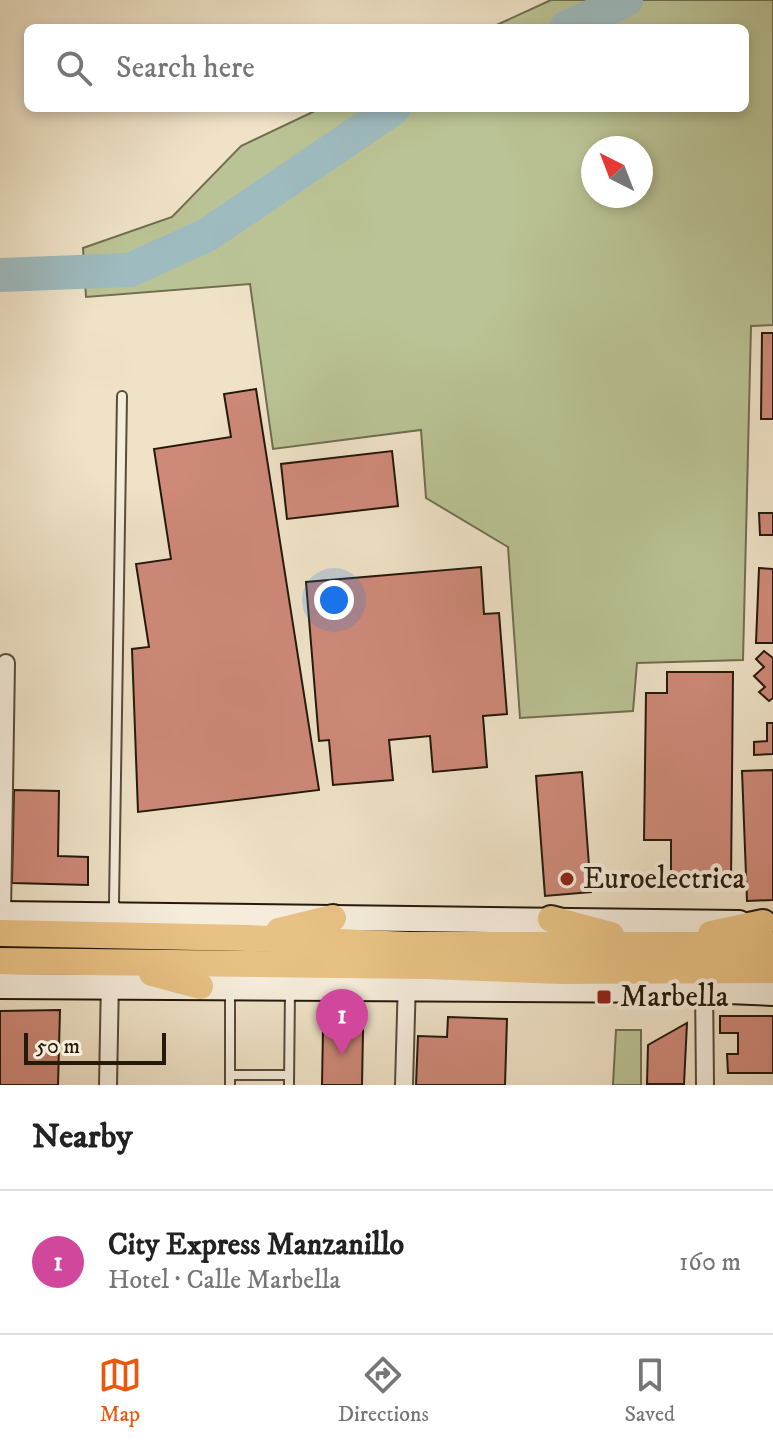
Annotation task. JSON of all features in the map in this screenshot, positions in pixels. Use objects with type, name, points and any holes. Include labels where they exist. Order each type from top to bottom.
[{"type":"main road","points":[[125,917],[215,937]]},
{"type":"main road","points":[[1,921],[125,917],[551,919],[770,930]]},
{"type":"main road","points":[[247,938],[333,918]]},
{"type":"main road","points":[[551,919],[655,944]]},
{"type":"main road","points":[[1,921],[247,938],[407,966],[704,979],[773,993]]},
{"type":"main road","points":[[0,986],[110,975],[407,966],[655,944],[770,930]]},
{"type":"main road","points":[[0,961],[200,986],[290,987],[407,966]]},
{"type":"main road","points":[[704,979],[773,970]]},
{"type":"street","points":[[1,921],[6,663]]},
{"type":"street","points":[[404,1085],[409,918]]},
{"type":"street","points":[[108,1085],[110,975]]},
{"type":"street","points":[[704,979],[705,1085]]},
{"type":"lane","points":[[122,396],[114,903],[125,917]]},
{"type":"lane","points":[[231,986],[230,1080],[289,1080],[290,987]]},
{"type":"green space","points":[[551,0],[773,0],[773,325],[751,326],[743,660],[637,663],[633,711],[520,718],[508,547],[426,498],[421,430],[273,449],[250,284],[86,297],[83,248],[172,217],[241,146],[313,112],[749,112],[749,24],[499,24]]},
{"type":"green space","points":[[616,1030],[641,1030],[641,1085],[613,1085]]},
{"type":"building","points":[[762,333],[773,333],[773,419],[761,419]]},
{"type":"building","points":[[256,389],[319,790],[138,812],[132,649],[149,647],[136,564],[171,559],[154,449],[231,437],[224,394]]},
{"type":"building","points":[[392,451],[398,506],[287,519],[281,464]]},
{"type":"building","points":[[759,513],[773,513],[773,535],[760,535]]},
{"type":"building","points":[[481,567],[484,614],[499,613],[507,714],[483,716],[487,767],[433,772],[430,736],[389,740],[393,780],[333,785],[329,740],[319,741],[306,582]]},
{"type":"building","points":[[759,568],[773,569],[773,643],[756,643]]},
{"type":"building","points":[[764,651],[773,658],[773,698],[769,701],[759,692],[765,687],[754,676],[764,667],[756,659]]},
{"type":"building","points":[[667,672],[733,672],[731,882],[671,882],[671,840],[644,840],[646,693],[667,693]]},
{"type":"building","points":[[767,723],[773,723],[773,754],[754,755],[754,742],[767,741]]},
{"type":"building","points":[[773,770],[773,900],[747,901],[742,771]]},
{"type":"building","points":[[582,772],[591,892],[545,896],[536,776]]},
{"type":"building","points":[[14,790],[59,791],[58,856],[88,857],[88,885],[12,883]]},
{"type":"building","points":[[60,1010],[58,1085],[0,1085],[0,1011]]},
{"type":"building","points":[[720,1016],[773,1016],[773,1073],[728,1073],[727,1054],[738,1054],[738,1033],[720,1033]]},
{"type":"building","points":[[448,1017],[507,1019],[505,1085],[416,1085],[418,1036],[447,1037]]},
{"type":"building","points":[[687,1023],[684,1084],[647,1084],[648,1045]]},
{"type":"building","points":[[323,1029],[363,1030],[362,1085],[322,1085]]},
{"type":"waterway","points":[[575,24],[626,0]]},
{"type":"waterway","points":[[0,275],[130,270],[207,235],[388,112]]},
{"type":"place","name":"Euroelectrica","points":[[567,879]]},
{"type":"place","name":"Marbella","points":[[604,997]]},
{"type":"place","name":"City Express Manzanillo","points":[[342,1055]]}]
